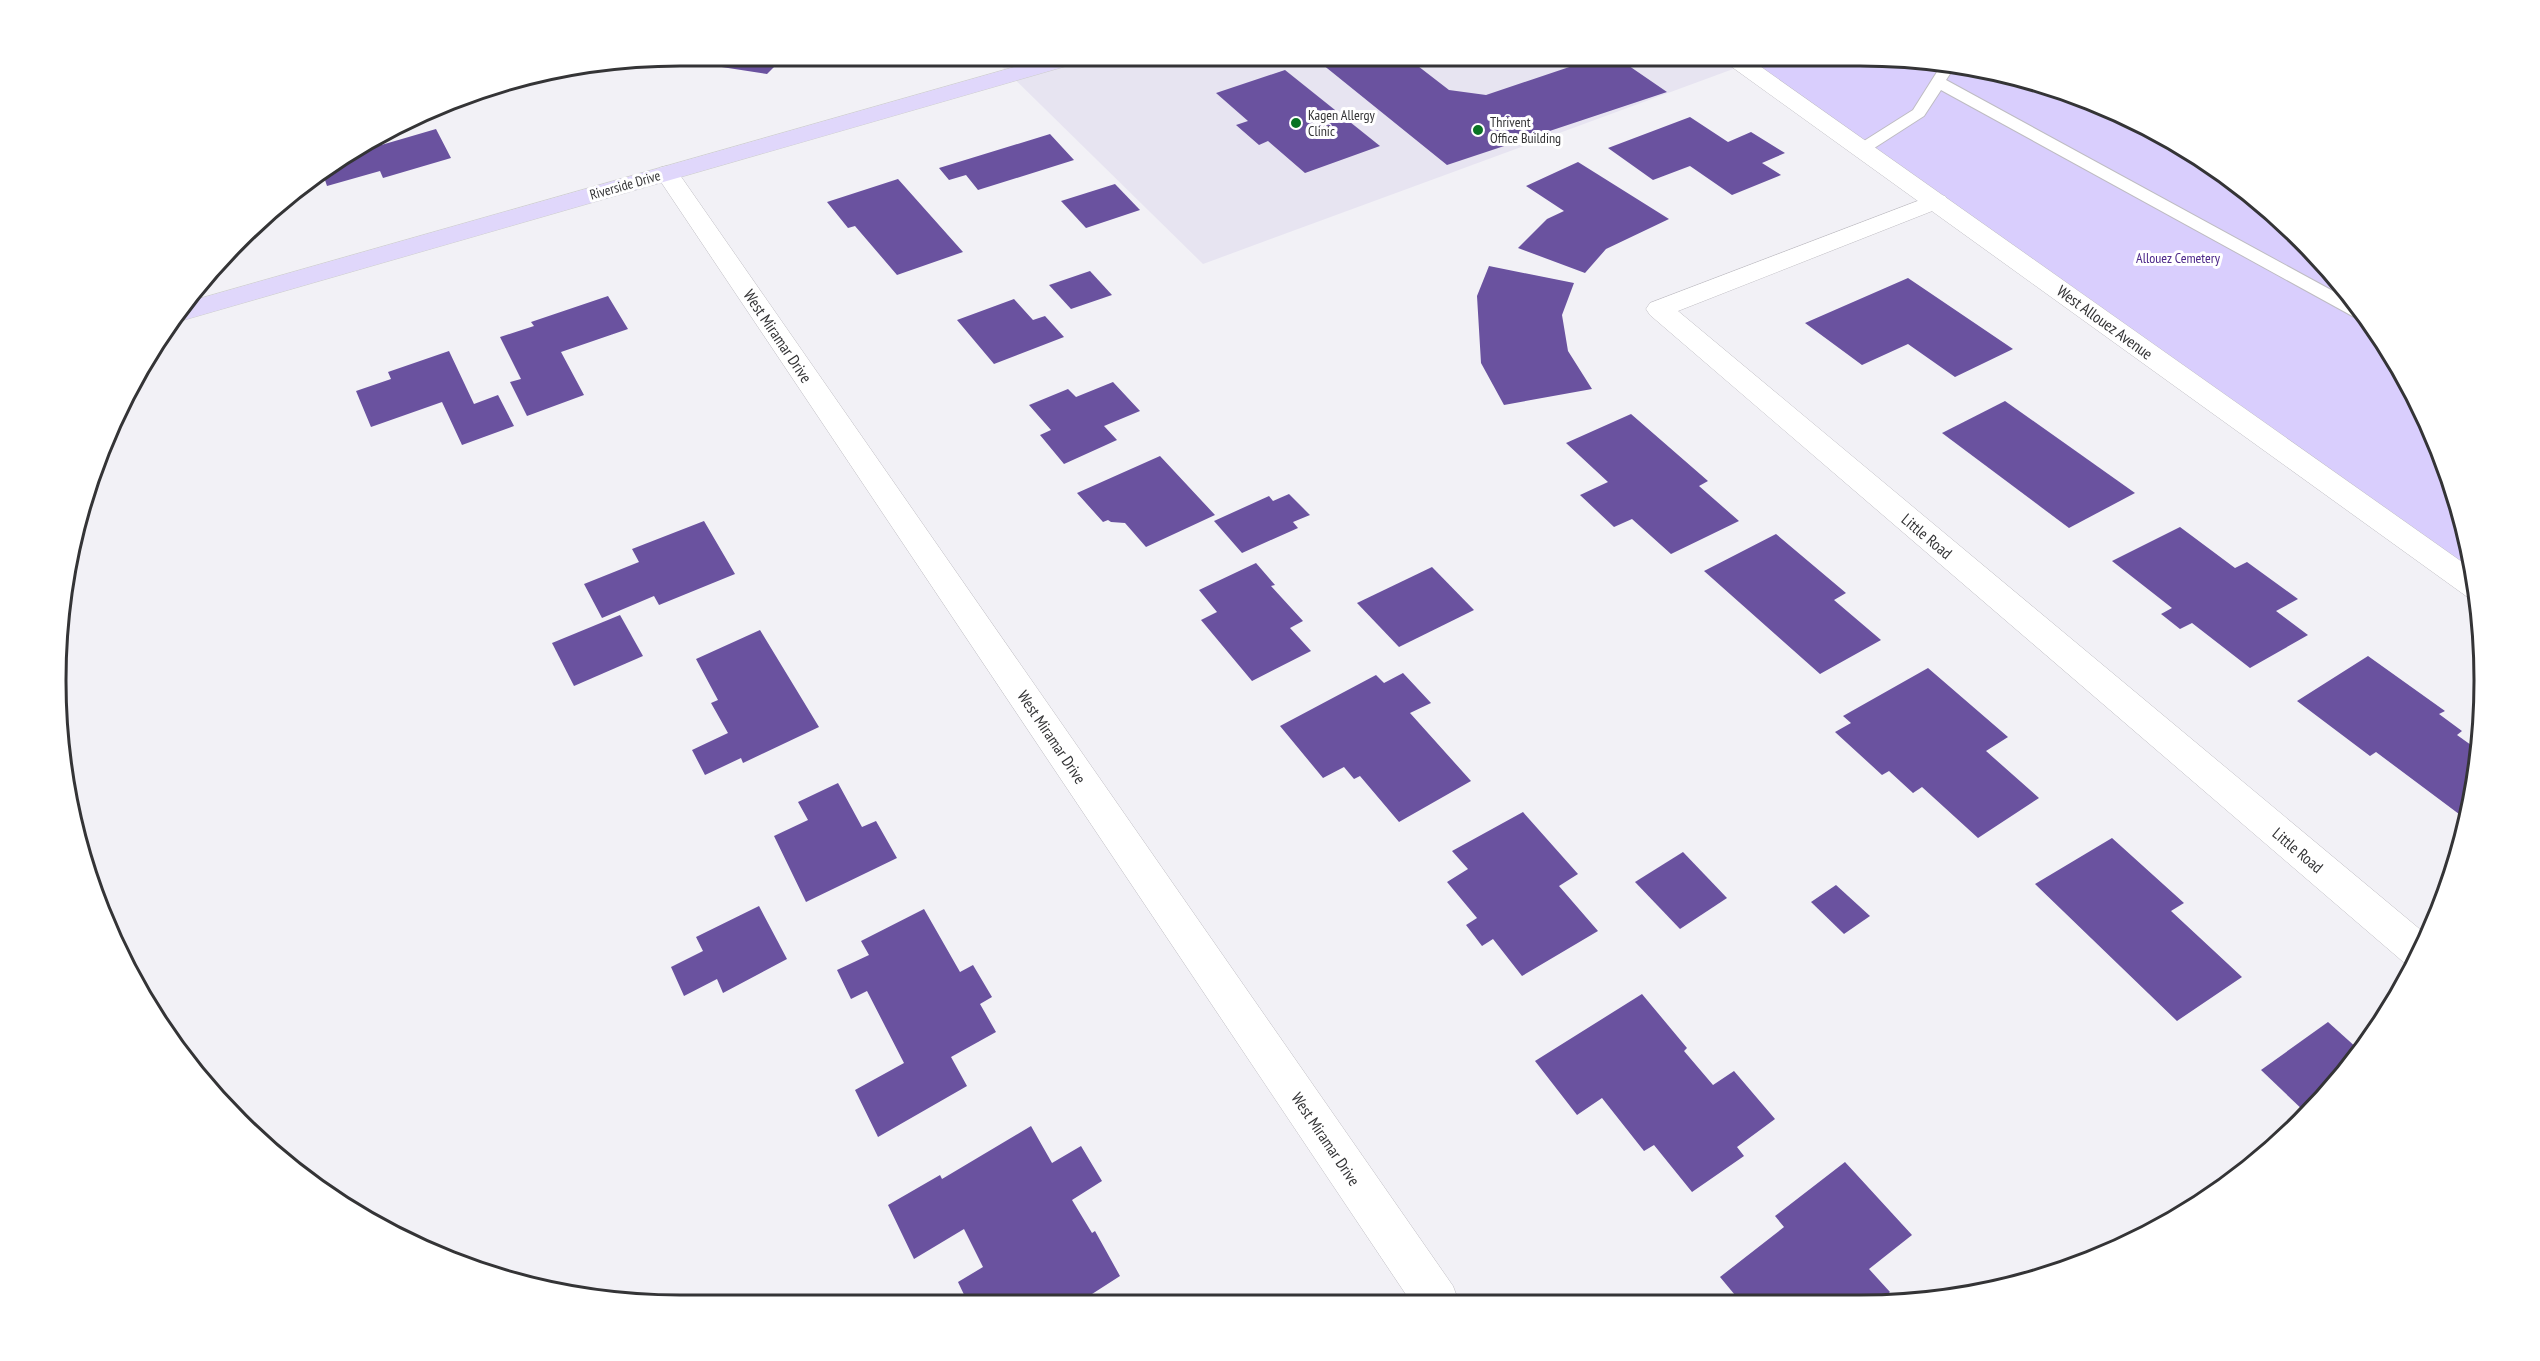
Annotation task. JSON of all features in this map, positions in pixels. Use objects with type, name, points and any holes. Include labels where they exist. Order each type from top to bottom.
[{"type":"main road","name":"Riverside Drive","points":[[191,310],[1041,66]]},
{"type":"street","name":"West Allouez Avenue","points":[[1746,66],[2465,580]]},
{"type":"street","name":"West Miramar Drive","points":[[667,173],[1432,1295]]},
{"type":"street","name":"Little Road","points":[[1936,201],[1659,309],[2413,947]]},
{"type":"lane","points":[[1862,149],[1919,113],[1944,72]]},
{"type":"lane","points":[[1938,82],[2347,306]]},
{"type":"shaded area","points":[[1001,66],[1741,66],[1203,264]]},
{"type":"green space","name":"Allouez Cemetery","points":[[1745,66],[1900,67],[1940,71],[2019,87],[2095,113],[2131,129],[2167,148],[2234,193],[2265,218],[2322,275],[2347,306],[2392,373],[2411,409],[2441,483],[2453,521],[2465,580]]},
{"type":"building","points":[[715,66],[775,66],[767,74]]},
{"type":"building","name":"Thrivent Office Building","points":[[1324,66],[1418,66],[1449,90],[1486,95],[1572,66],[1629,66],[1667,92],[1447,165]]},
{"type":"building","name":"Kagen Allergy Clinic","points":[[1285,70],[1380,146],[1305,173],[1268,141],[1259,145],[1236,125],[1248,121],[1216,93]]},
{"type":"building","points":[[1690,117],[1728,142],[1751,132],[1785,153],[1762,163],[1781,175],[1732,195],[1690,166],[1653,180],[1608,148]]},
{"type":"building","points":[[436,129],[451,158],[383,178],[380,171],[327,186],[325,180],[375,147]]},
{"type":"building","points":[[1050,134],[1074,160],[978,190],[966,175],[949,180],[939,168]]},
{"type":"building","points":[[1578,162],[1669,219],[1606,249],[1585,273],[1518,248],[1547,219],[1564,211],[1526,186]]},
{"type":"building","points":[[898,179],[963,252],[897,275],[855,226],[848,228],[827,202]]},
{"type":"building","points":[[1115,184],[1140,210],[1086,228],[1061,201]]},
{"type":"building","points":[[1489,266],[1574,283],[1562,315],[1568,351],[1592,389],[1504,405],[1481,363],[1477,296]]},
{"type":"building","points":[[1090,271],[1112,295],[1071,309],[1049,285]]},
{"type":"building","points":[[1908,278],[2013,349],[1955,377],[1908,344],[1862,365],[1805,323]]},
{"type":"building","points":[[608,296],[628,329],[561,352],[584,395],[527,416],[510,382],[521,379],[500,337],[534,326],[531,322]]},
{"type":"building","points":[[1014,299],[1033,320],[1045,316],[1064,337],[994,364],[957,320]]},
{"type":"building","points":[[449,351],[474,404],[498,395],[514,426],[462,445],[442,402],[371,427],[356,391],[391,379],[388,372]]},
{"type":"building","points":[[1113,382],[1140,411],[1104,426],[1117,440],[1064,464],[1040,435],[1051,430],[1029,405],[1068,389],[1076,397]]},
{"type":"building","points":[[2005,401],[2135,493],[2069,528],[1942,433]]},
{"type":"building","points":[[1631,414],[1708,481],[1699,486],[1739,521],[1671,554],[1632,519],[1614,527],[1580,495],[1608,482],[1566,443]]},
{"type":"building","points":[[1160,456],[1215,515],[1146,547],[1125,523],[1108,520],[1103,522],[1077,493]]},
{"type":"building","points":[[1289,494],[1310,515],[1293,522],[1298,528],[1242,553],[1214,521],[1269,496],[1273,501]]},
{"type":"building","points":[[704,521],[735,574],[659,605],[654,596],[602,618],[584,584],[639,562],[632,549]]},
{"type":"building","points":[[2180,527],[2235,568],[2247,562],[2298,599],[2276,611],[2308,635],[2250,668],[2192,623],[2180,629],[2161,614],[2172,608],[2112,561]]},
{"type":"building","points":[[1776,534],[1846,593],[1834,600],[1881,640],[1820,674],[1704,571]]},
{"type":"building","points":[[1256,563],[1275,585],[1271,586],[1303,621],[1290,628],[1311,651],[1252,681],[1201,620],[1217,612],[1199,590]]},
{"type":"building","points":[[1432,567],[1474,610],[1399,647],[1357,603]]},
{"type":"building","points":[[620,615],[643,656],[574,686],[552,643]]},
{"type":"building","points":[[760,630],[819,727],[743,763],[741,758],[705,775],[692,750],[728,733],[711,703],[718,700],[696,659]]},
{"type":"building","points":[[2368,656],[2445,711],[2439,714],[2462,731],[2457,735],[2471,745],[2459,814],[2376,752],[2370,756],[2297,701]]},
{"type":"building","points":[[1928,668],[2008,737],[1986,751],[2039,798],[1978,838],[1922,787],[1913,793],[1889,771],[1882,775],[1835,732],[1851,723],[1843,716]]},
{"type":"building","points":[[1403,673],[1431,703],[1410,713],[1471,781],[1399,822],[1360,776],[1354,779],[1344,767],[1323,778],[1280,726],[1376,675],[1384,683]]},
{"type":"building","points":[[838,783],[862,827],[876,821],[897,858],[806,902],[774,836],[808,820],[798,802]]},
{"type":"building","points":[[1523,812],[1578,874],[1559,886],[1598,931],[1522,976],[1493,939],[1482,946],[1466,925],[1477,918],[1447,882],[1468,869],[1452,851]]},
{"type":"building","points":[[2112,838],[2184,903],[2171,911],[2242,977],[2177,1021],[2035,884]]},
{"type":"building","points":[[1683,852],[1727,898],[1680,929],[1635,882]]},
{"type":"building","points":[[1836,885],[1870,916],[1844,934],[1811,902]]},
{"type":"building","points":[[759,906],[787,959],[723,993],[717,979],[684,996],[671,967],[703,951],[696,937]]},
{"type":"building","points":[[924,909],[960,972],[973,965],[992,997],[980,1004],[996,1032],[951,1057],[967,1086],[878,1137],[855,1090],[904,1063],[867,991],[851,999],[837,970],[869,955],[861,941]]},
{"type":"building","points":[[1642,994],[1687,1048],[1684,1051],[1713,1085],[1734,1071],[1775,1119],[1737,1147],[1744,1156],[1692,1192],[1654,1145],[1644,1151],[1602,1098],[1577,1115],[1535,1061]]},
{"type":"building","points":[[2328,1022],[2354,1045],[2322,1086],[2301,1108],[2261,1070]]},
{"type":"building","points":[[1031,1126],[1052,1163],[1081,1146],[1102,1181],[1072,1200],[1092,1233],[1095,1231],[1120,1276],[1090,1295],[964,1295],[958,1282],[983,1267],[964,1229],[914,1259],[888,1205],[940,1175],[942,1179]]},
{"type":"building","points":[[1845,1162],[1912,1235],[1869,1269],[1890,1292],[1887,1294],[1735,1295],[1720,1277],[1784,1227],[1775,1216]]},
{"type":"place","name":"Kagen Allergy Clinic","points":[[1296,123]]},
{"type":"place","name":"Thrivent Office Building","points":[[1478,130]]}]
